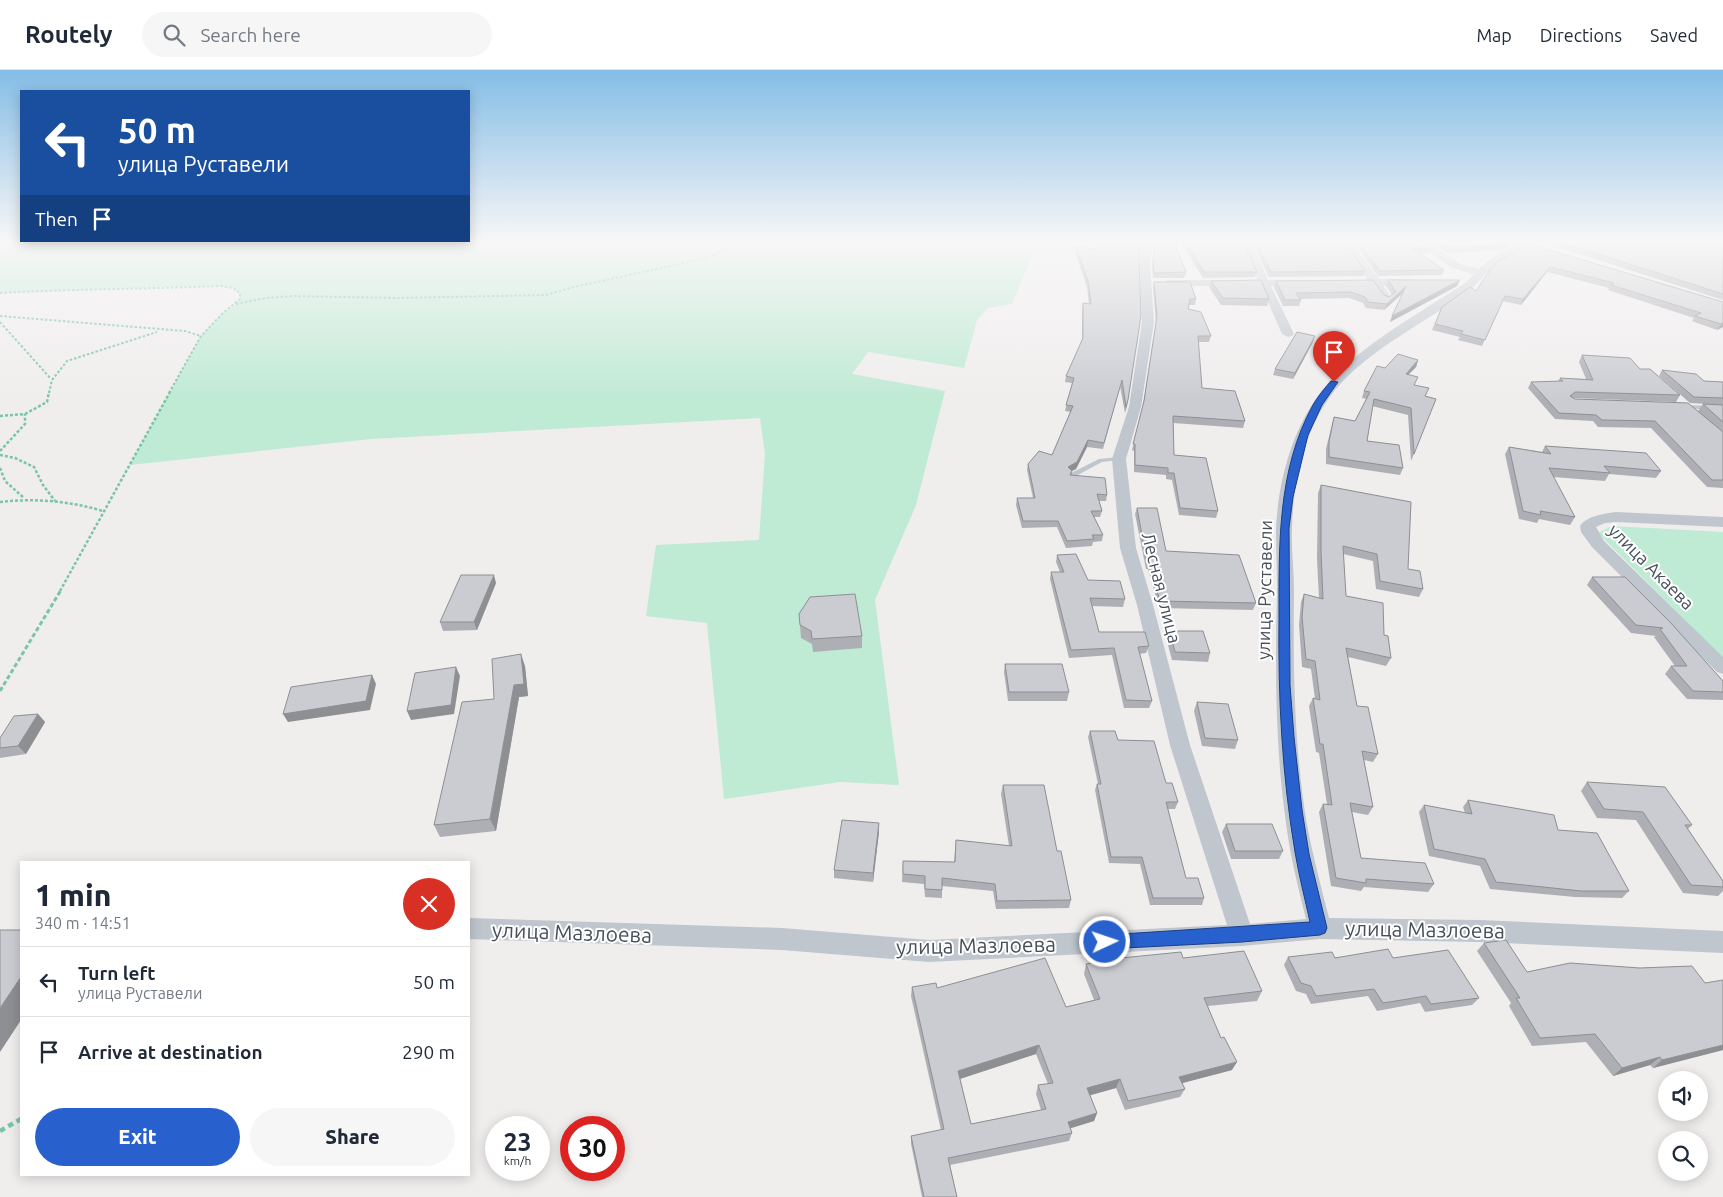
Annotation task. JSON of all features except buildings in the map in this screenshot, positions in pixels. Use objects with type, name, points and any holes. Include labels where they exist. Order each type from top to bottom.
[{"type":"street","name":"Лесная улица","points":[[1147,295],[1148,322],[1135,407],[1119,459],[1128,548],[1145,606],[1180,745],[1242,935]]},
{"type":"street","points":[[1271,295],[1288,334]]},
{"type":"street","points":[[1384,295],[1387,298]]},
{"type":"street","name":"улица Руставели","points":[[1320,928],[1302,854],[1295,810],[1284,685],[1284,528],[1288,497],[1297,456],[1304,435],[1318,404],[1340,376],[1360,359],[1452,295]]},
{"type":"street","name":"улица Акаева","points":[[1723,522],[1616,517],[1599,520],[1588,526],[1589,532],[1598,544],[1723,668]]},
{"type":"street","name":"улица Мазлоева","points":[[470,929],[782,939],[929,952],[1242,935],[1320,928],[1480,931],[1723,942]]},
{"type":"lane","points":[[1681,401],[1695,414]]},
{"type":"lane","points":[[1670,407],[1723,408]]},
{"type":"lane","points":[[1073,474],[1101,460],[1119,459]]},
{"type":"path","points":[[0,692],[67,580],[201,336],[223,313],[240,299],[240,295]]},
{"type":"path","points":[[234,305],[255,299],[284,295],[354,298],[521,297],[547,295]]},
{"type":"path","points":[[0,316],[71,321],[160,331],[193,331],[201,336]]},
{"type":"path","points":[[0,322],[52,380]]},
{"type":"path","points":[[0,416],[25,414],[47,402],[52,380],[67,361],[160,331]]},
{"type":"path","points":[[0,451],[25,424],[25,414]]},
{"type":"path","points":[[0,454],[15,458],[34,467],[43,485],[55,501]]},
{"type":"path","points":[[0,468],[5,481],[24,498]]},
{"type":"path","points":[[0,502],[24,498],[86,505],[104,511]]},
{"type":"path","points":[[0,1131],[20,1120]]},
{"type":"green space","points":[[240,295],[1016,295],[1012,304],[988,308],[977,320],[964,368],[868,352],[852,374],[945,391],[916,505],[875,600],[899,785],[840,782],[724,799],[707,623],[646,616],[656,545],[759,540],[765,454],[760,418],[371,439],[130,465],[201,336],[223,313],[240,299]]},
{"type":"green space","points":[[1612,526],[1723,532],[1723,658],[1598,533]]},
{"type":"route","points":[[1105,942],[1242,935],[1320,928],[1302,854],[1295,810],[1288,737],[1284,685],[1284,528],[1288,497],[1297,456],[1304,435],[1318,404],[1334,382]]}]
